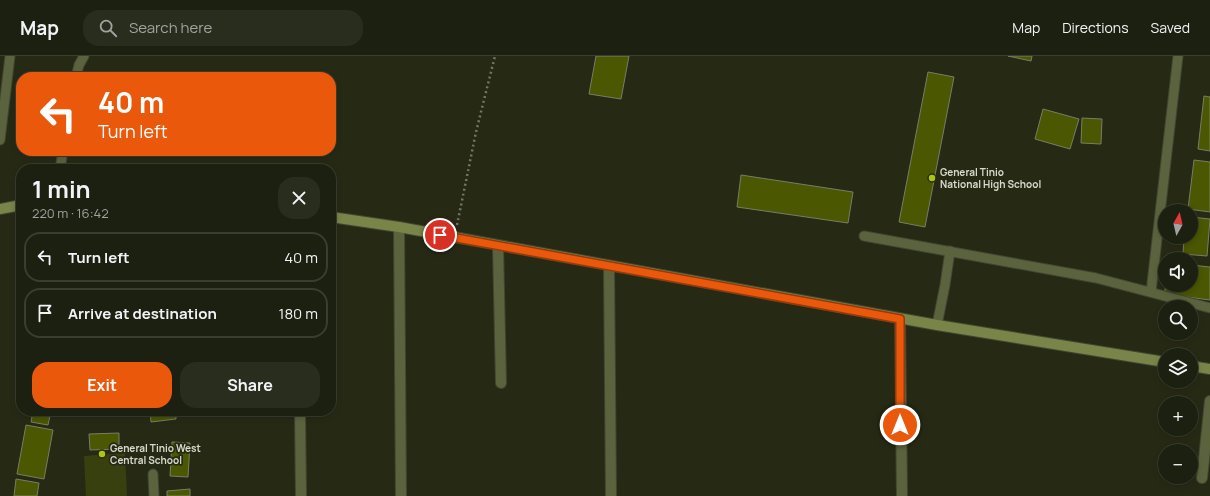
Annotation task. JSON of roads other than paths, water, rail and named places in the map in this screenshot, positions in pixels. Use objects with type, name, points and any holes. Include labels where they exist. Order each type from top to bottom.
[{"type":"street","points":[[0,209],[16,206]]},
{"type":"street","points":[[336,218],[399,227],[900,319],[1158,361]]},
{"type":"street","points":[[399,227],[401,496]]},
{"type":"street","points":[[498,246],[501,383]]},
{"type":"street","points":[[609,266],[611,496]]},
{"type":"street","points":[[900,319],[902,496]]},
{"type":"street","points":[[1198,367],[1210,369]]},
{"type":"street","points":[[1202,478],[1210,401]]},
{"type":"street","points":[[300,416],[301,496]]},
{"type":"lane","points":[[0,140],[10,56]]},
{"type":"lane","points":[[77,72],[84,56]]},
{"type":"lane","points":[[1151,292],[1178,56]]},
{"type":"lane","points":[[864,236],[1096,278],[1210,308]]},
{"type":"lane","points":[[937,325],[950,251]]},
{"type":"lane","points":[[153,474],[154,496]]},
{"type":"place","name":"General Tinio National High School","points":[[932,178]]},
{"type":"place","name":"General Tinio West Central School","points":[[102,454]]}]
